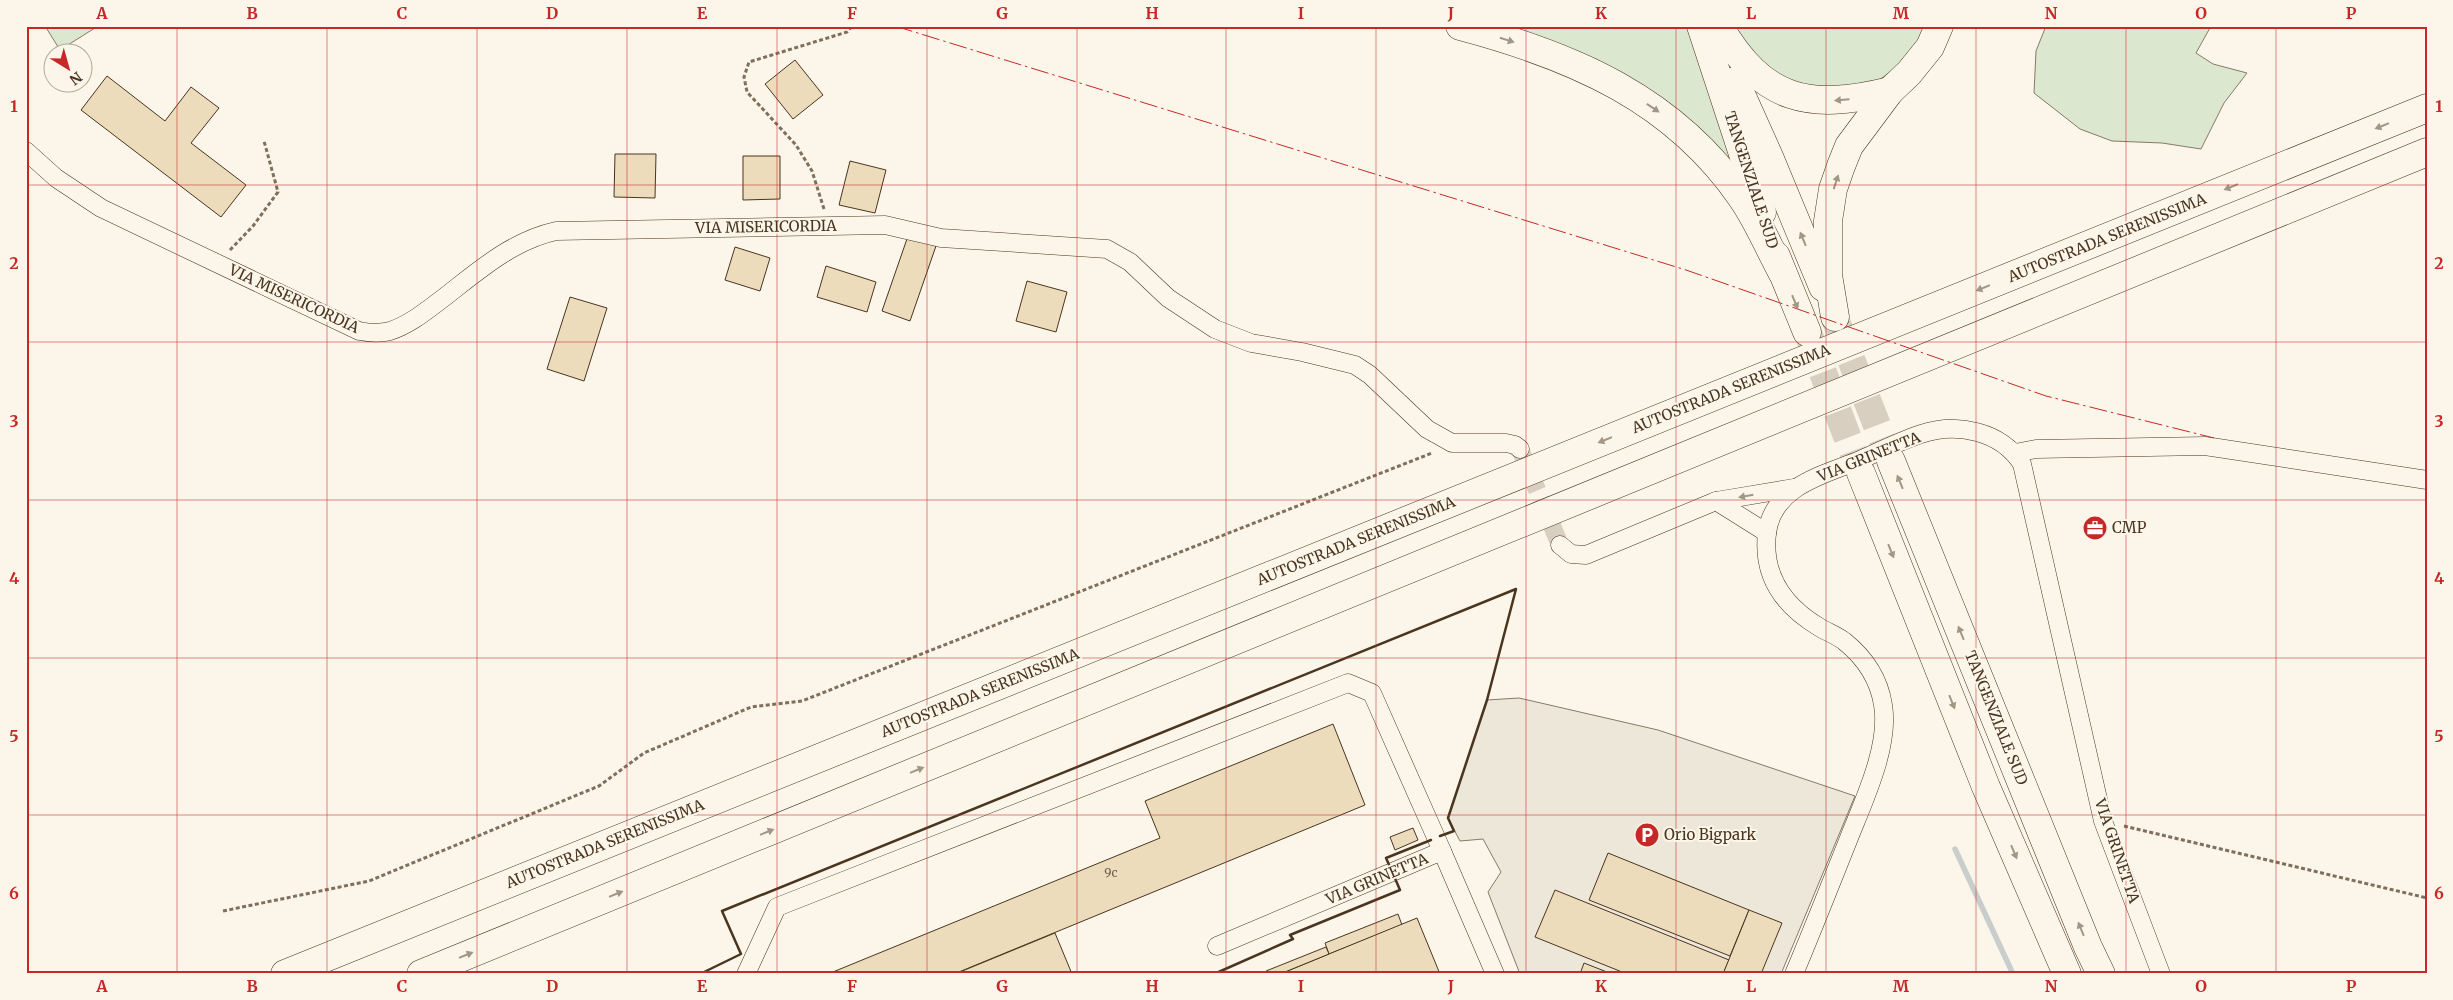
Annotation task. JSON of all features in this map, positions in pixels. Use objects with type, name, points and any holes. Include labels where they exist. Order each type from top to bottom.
[{"type":"highway","points":[[1460,26],[1554,56],[1618,84],[1659,112],[1717,165],[1743,200],[1782,272]]},
{"type":"highway","name":"TANGENZIALE SUD","points":[[1701,26],[1782,272],[1807,332]]},
{"type":"highway","name":"TANGENZIALE SUD","points":[[1710,26],[1770,159],[1835,317],[1828,268],[1828,221],[1833,189],[1849,146],[1890,91]]},
{"type":"highway","points":[[1719,26],[1749,70],[1769,85],[1795,96],[1837,101],[1890,91],[1909,73],[1930,47],[1939,26]]},
{"type":"highway","name":"AUTOSTRADA SERENISSIMA","points":[[285,974],[2427,108]]},
{"type":"highway","points":[[421,974],[2427,152]]},
{"type":"highway","name":"TANGENZIALE SUD","points":[[1891,461],[2088,947],[2101,974]]},
{"type":"highway","points":[[1861,473],[1986,787],[2067,974]]},
{"type":"street","name":"VIA MISERICORDIA","points":[[26,151],[56,178],[102,208],[359,331],[376,334],[390,331],[420,316],[488,263],[522,242],[538,235],[556,231],[885,226],[941,238],[1107,249],[1130,262],[1168,298],[1215,330],[1251,343],[1302,352],[1355,366],[1370,375],[1415,419],[1444,439],[1462,444],[1506,443],[1515,445],[1520,449]]},
{"type":"street","name":"VIA GRINETTA","points":[[1794,974],[1873,774],[1884,730],[1883,705],[1875,678],[1861,656],[1842,639],[1795,611],[1781,596],[1772,576],[1767,552],[1767,533],[1772,514],[1794,488],[1922,434],[1950,430],[1980,432],[2000,440],[2015,452],[2022,464],[2104,821],[2162,974]]},
{"type":"street","points":[[2015,452],[2205,446],[2427,480]]},
{"type":"street","points":[[1560,545],[1571,554],[1586,555],[1716,501],[1794,488]]},
{"type":"street","points":[[1716,501],[1767,533]]},
{"type":"street","points":[[746,974],[777,907],[1348,683],[1372,694],[1442,851]]},
{"type":"street","name":"VIA GRINETTA","points":[[1217,946],[1442,851],[1494,974]]},
{"type":"path","points":[[830,226],[812,171],[796,145],[747,92],[744,77],[749,62],[847,32],[852,26]]},
{"type":"path","points":[[218,263],[252,226],[278,192],[264,141]]},
{"type":"path","points":[[223,911],[369,881],[599,786],[644,753],[751,707],[802,700],[1430,455],[1444,439]]},
{"type":"path","points":[[2104,821],[2427,898]]},
{"type":"green space","points":[[45,26],[98,26],[73,42],[55,42]]},
{"type":"green space","points":[[1502,26],[1688,26],[1744,173],[1637,82],[1596,59]]},
{"type":"green space","points":[[1729,26],[1926,26],[1919,42],[1903,63],[1879,80],[1863,87],[1812,91],[1763,71]]},
{"type":"green space","points":[[2046,26],[2211,26],[2196,53],[2213,64],[2247,73],[2224,103],[2201,149],[2162,143],[2112,141],[2080,129],[2034,93],[2036,51]]},
{"type":"shaded area","name":"Orio Bigpark","points":[[1519,698],[1658,730],[1855,796],[1781,974],[1520,974],[1488,892],[1501,872],[1483,839],[1460,841],[1448,818],[1487,700]]},
{"type":"building","points":[[795,60],[823,95],[793,119],[765,84]]},
{"type":"building","points":[[107,76],[165,121],[191,87],[219,108],[191,143],[246,185],[221,217],[81,110]]},
{"type":"building","points":[[615,154],[656,154],[655,198],[614,197]]},
{"type":"building","points":[[743,156],[780,156],[780,199],[743,200]]},
{"type":"building","points":[[850,161],[886,170],[875,213],[839,205]]},
{"type":"building","points":[[908,236],[936,246],[910,321],[882,311]]},
{"type":"building","points":[[735,247],[770,258],[760,291],[725,280]]},
{"type":"building","points":[[826,266],[876,282],[867,312],[817,297]]},
{"type":"building","points":[[1027,281],[1067,292],[1056,332],[1016,321]]},
{"type":"building","points":[[570,297],[607,308],[584,381],[547,369]]},
{"type":"building","points":[[1333,724],[1365,805],[954,974],[828,974],[1160,838],[1145,801]]},
{"type":"building","points":[[1413,828],[1418,840],[1395,850],[1390,837]]},
{"type":"building","points":[[1608,853],[1749,910],[1730,956],[1589,900]]},
{"type":"building","points":[[1555,890],[1729,960],[1723,974],[1627,974],[1535,937]]},
{"type":"building","points":[[1749,910],[1782,923],[1761,974],[1723,974]]},
{"type":"building","points":[[1398,914],[1402,925],[1329,954],[1325,943]]},
{"type":"building","points":[[1417,918],[1440,974],[1280,974],[1329,954]]},
{"type":"building","points":[[1055,933],[1072,974],[955,974]]},
{"type":"building","points":[[1326,947],[1329,954],[1280,974],[1267,974],[1266,971]]},
{"type":"building","points":[[1584,963],[1612,974],[1580,974]]},
{"type":"waterway","points":[[1955,849],[2013,974]]},
{"type":"tunnel","points":[[1836,321],[1891,461]]},
{"type":"tunnel","points":[[1808,333],[1861,473]]},
{"type":"tunnel","points":[[1520,449],[1560,545]]},
{"type":"wall","points":[[700,974],[741,954],[722,911],[1516,589],[1487,700],[1448,818],[1454,831],[1440,836]]},
{"type":"wall","points":[[1390,867],[1386,858],[1431,840]]},
{"type":"wall","points":[[1214,974],[1293,939],[1290,935],[1400,890],[1394,876]]},
{"type":"power","points":[[895,26],[1686,270],[2046,396],[2214,438]]},
{"type":"place","name":"CMP","points":[[2095,528]]},
{"type":"place","name":"Orio Bigpark","points":[[1647,835]]}]
